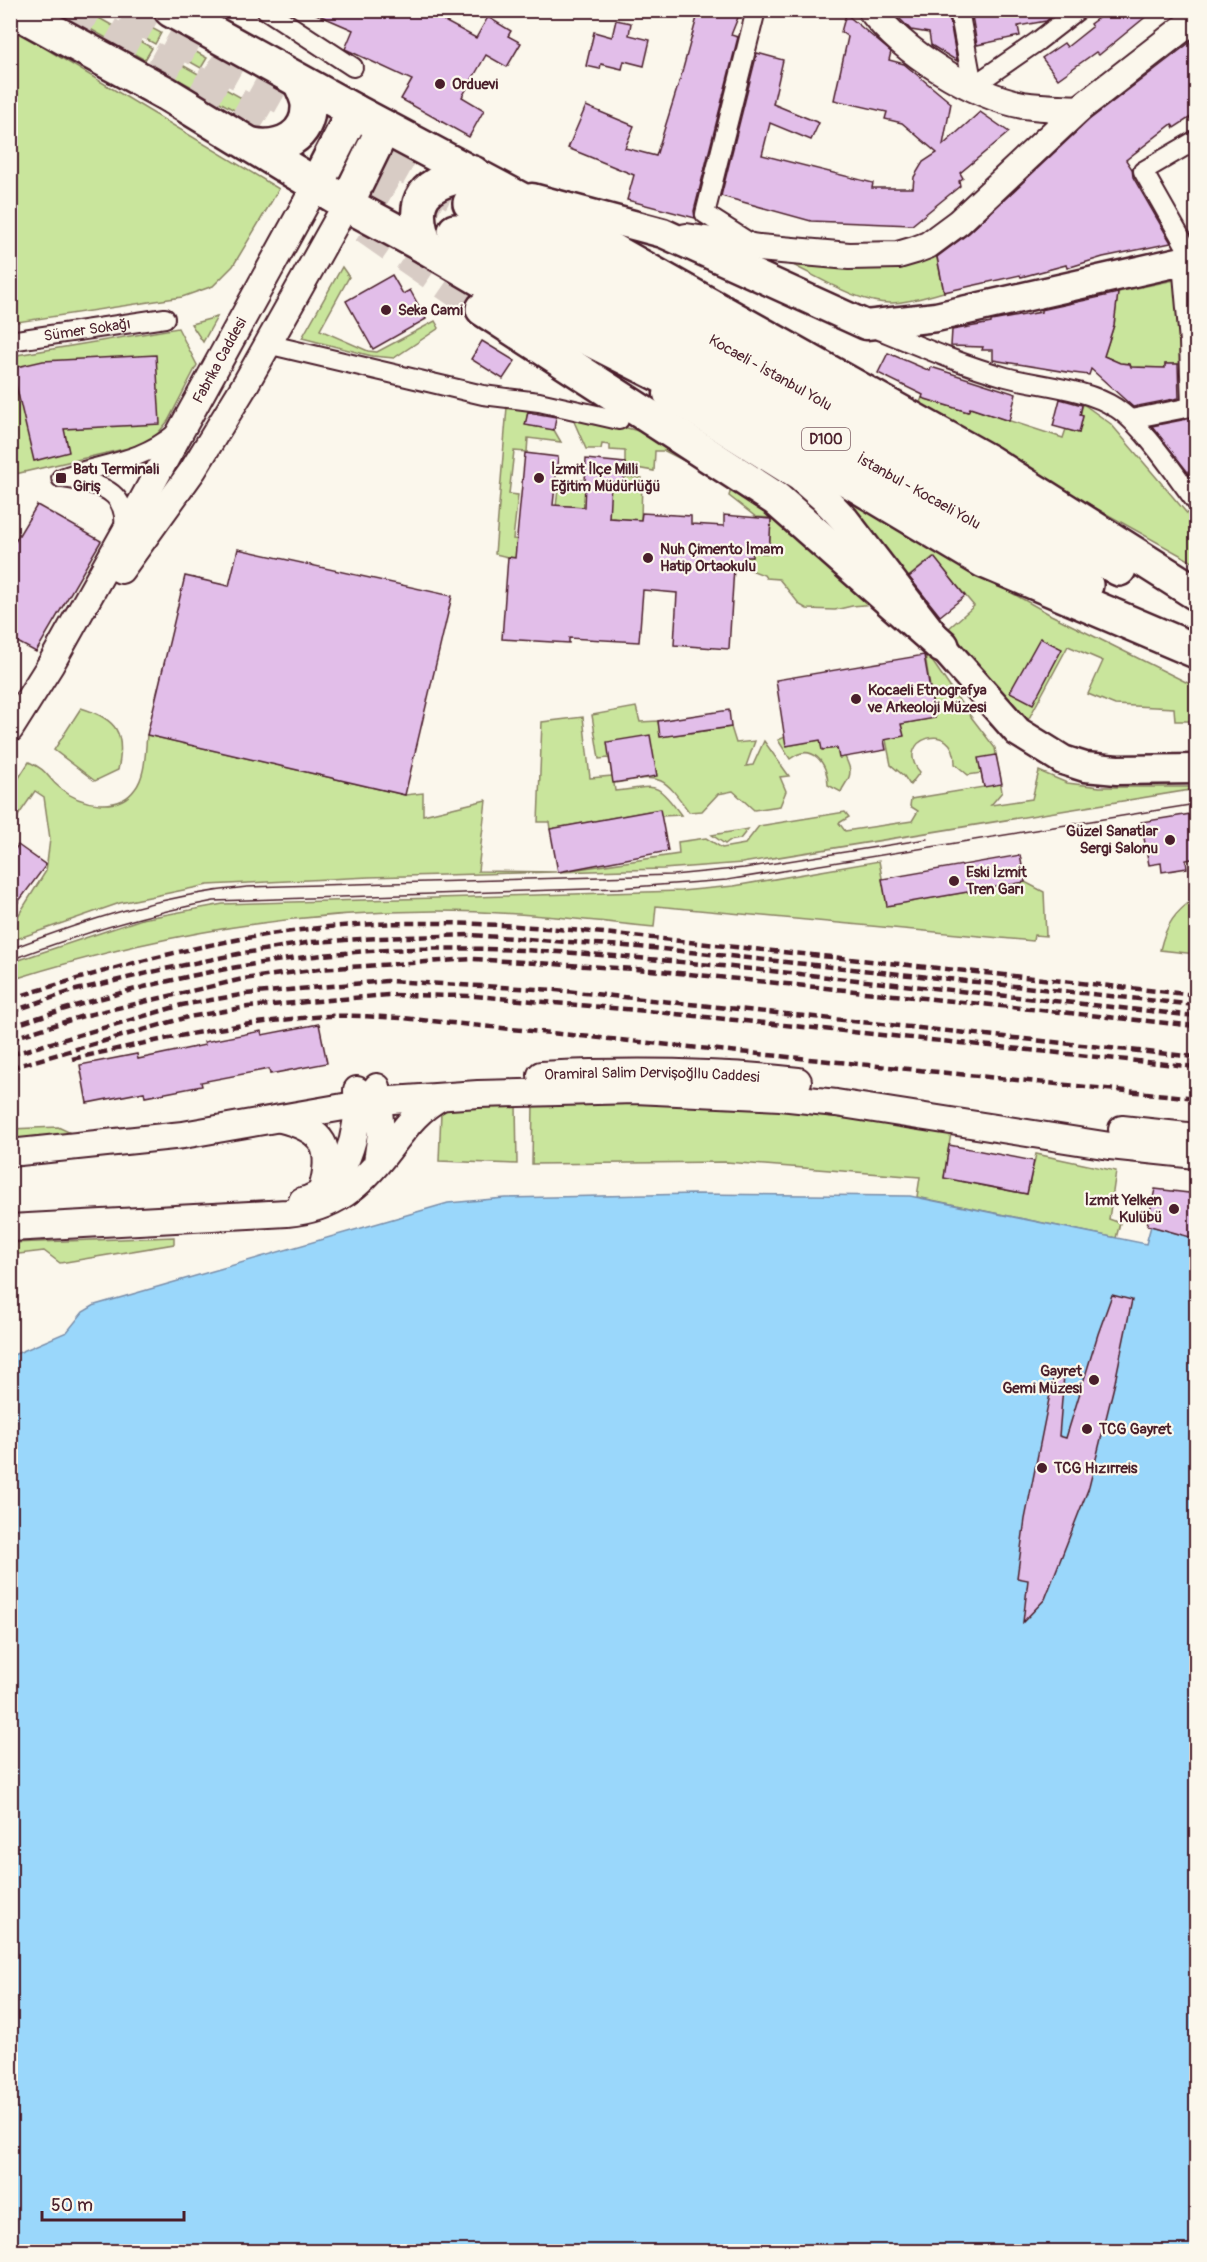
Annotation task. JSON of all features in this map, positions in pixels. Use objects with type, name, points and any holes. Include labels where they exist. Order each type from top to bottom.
[{"type":"highway","points":[[14,10],[166,94],[316,185],[542,315],[741,416],[984,561],[1197,649]]},
{"type":"highway","points":[[171,10],[384,127],[466,202]]},
{"type":"highway","points":[[253,145],[274,147],[297,135],[307,116],[308,104],[300,82]]},
{"type":"highway","points":[[316,185],[354,111]]},
{"type":"highway","points":[[347,203],[384,127]]},
{"type":"highway","points":[[426,247],[418,228],[417,215],[419,203],[429,189],[440,181],[466,202]]},
{"type":"highway","points":[[466,202],[507,192],[989,462],[1197,593]]},
{"type":"highway","name":"Kocaeli - İstanbul Yolu","points":[[466,202],[1197,613]]},
{"type":"highway","name":"İstanbul - Kocaeli Yolu","points":[[466,202],[1197,649]]},
{"type":"highway","points":[[483,309],[776,499],[942,646]]},
{"type":"main road","points":[[871,10],[898,41],[915,54],[973,86],[1021,104],[1079,109]]},
{"type":"main road","points":[[507,192],[663,233],[759,248],[871,257],[898,255],[928,244],[958,222],[1079,109],[1197,18]]},
{"type":"main road","name":"Fabrika Caddesi","points":[[51,664],[316,185]]},
{"type":"main road","points":[[10,729],[51,664],[89,616],[193,470],[347,203]]},
{"type":"main road","points":[[663,233],[866,325],[936,317],[1190,260]]},
{"type":"main road","points":[[542,315],[800,477],[824,498],[845,520],[942,646],[1018,732],[1063,760],[1085,767],[1117,770],[1197,768]]},
{"type":"main road","points":[[989,462],[1197,576]]},
{"type":"main road","name":"Oramiral Salim Dervişoğllu Caddesi","points":[[368,1095],[480,1078],[598,1072],[740,1075],[825,1085],[1091,1126],[1197,1137]]},
{"type":"main road","name":"Oramiral Salim Dervişoğllu Caddesi","points":[[73,1146],[311,1095],[441,1097],[525,1092],[635,1090],[780,1097],[836,1103],[1110,1146],[1197,1155]]},
{"type":"main road","points":[[10,1153],[161,1138],[281,1119],[368,1095]]},
{"type":"main road","points":[[368,1095],[381,1133],[377,1162]]},
{"type":"main road","points":[[242,1215],[309,1199],[322,1191],[338,1174],[344,1163],[356,1122],[368,1095]]},
{"type":"main road","points":[[10,1228],[305,1212],[345,1195],[377,1162],[417,1113],[441,1097]]},
{"type":"main road","points":[[281,1119],[306,1127],[322,1142],[327,1158],[326,1177],[322,1191]]},
{"type":"street","points":[[266,10],[353,68]]},
{"type":"street","points":[[756,10],[705,214],[759,248]]},
{"type":"street","points":[[959,10],[973,86],[1078,10]]},
{"type":"street","points":[[1131,419],[1194,407],[1189,342],[1190,260],[1143,171],[1197,140]]},
{"type":"street","name":"Sümer Sokağı","points":[[10,341],[165,318]]},
{"type":"street","points":[[866,325],[958,362],[1006,377],[1094,398],[1115,407],[1131,419],[1197,502]]},
{"type":"street","points":[[267,344],[483,395],[539,402],[619,420]]},
{"type":"street","points":[[124,534],[126,516],[122,505],[115,497],[104,488],[94,484],[61,478],[87,469],[139,457],[163,444],[180,430]]},
{"type":"green space","points":[[92,14],[152,48],[145,60],[85,26]]},
{"type":"green space","points":[[127,15],[161,33],[155,44],[122,26]]},
{"type":"green space","points":[[10,27],[279,189],[233,266],[213,286],[182,297],[11,323]]},
{"type":"green space","points":[[175,40],[207,58],[201,68],[169,50]]},
{"type":"green space","points":[[166,56],[265,111],[258,123],[159,69]]},
{"type":"green space","points":[[935,249],[944,292],[893,303],[867,300],[854,295],[789,263]]},
{"type":"green space","points":[[342,267],[349,277],[320,330],[368,351],[377,352],[435,321],[439,328],[394,358],[372,356],[302,338]]},
{"type":"green space","points":[[1179,279],[1182,364],[1165,364],[1165,368],[1131,367],[1104,356],[1114,325],[1118,292]]},
{"type":"green space","points":[[217,317],[203,342],[191,324]]},
{"type":"green space","points":[[178,328],[197,365],[168,421],[150,443],[11,475],[11,356]]},
{"type":"green space","points":[[922,398],[968,412],[970,408],[1063,438],[1066,429],[1079,433],[1083,404],[1111,424],[1196,524],[1196,564],[917,408]]},
{"type":"green space","points":[[507,407],[528,409],[526,425],[554,430],[561,442],[528,438],[527,452],[514,451],[509,494],[518,495],[513,539],[548,543],[546,560],[495,554]]},
{"type":"green space","points":[[572,417],[601,421],[657,436],[710,474],[665,451],[655,451],[654,471],[625,466],[625,451],[610,450],[610,445],[602,444],[601,449],[586,449]]},
{"type":"green space","points":[[625,477],[642,478],[641,520],[609,518],[609,508],[564,506],[555,517],[559,479],[624,482]]},
{"type":"green space","points":[[733,482],[876,604],[835,610],[807,609],[800,605],[779,579],[766,578],[764,575],[743,567],[744,557],[752,557],[752,552],[769,553],[771,518],[756,517],[729,496]]},
{"type":"green space","points":[[847,500],[1051,615],[1196,687],[1196,724],[1192,721],[1175,721],[1174,708],[1115,705],[1088,694],[1103,661],[1068,646],[1027,722],[948,629],[974,606],[933,557],[907,578],[842,507]]},
{"type":"green space","points":[[925,655],[928,655],[995,748],[1002,792],[991,805],[1032,799],[1039,771],[1067,783],[1100,787],[1196,787],[1196,789],[742,863],[663,869],[559,872],[679,854],[678,842],[706,838],[722,848],[745,844],[759,826],[845,812],[849,817],[839,823],[845,831],[912,821],[918,811],[910,806],[911,799],[984,787],[981,773],[968,775],[955,764],[953,750],[946,741],[937,737],[927,738],[919,743],[914,751],[914,761],[920,772],[910,785],[904,776],[891,765],[886,740],[842,747],[850,773],[841,792],[828,785],[825,769],[817,757],[805,753],[790,759],[778,740],[785,737],[787,746],[820,740],[823,750],[903,736],[901,724],[935,718]]},
{"type":"green space","points":[[636,707],[640,722],[658,721],[661,737],[731,727],[736,743],[755,741],[746,766],[753,765],[764,741],[789,776],[780,777],[786,791],[780,806],[754,810],[733,791],[718,794],[702,811],[689,812],[665,783],[658,780],[641,779],[614,783],[615,791],[647,787],[659,790],[681,815],[661,816],[659,809],[550,829],[549,822],[538,822],[542,722],[583,717],[590,778],[612,776],[609,758],[599,759],[592,715]]},
{"type":"green space","points":[[81,708],[111,723],[116,729],[121,746],[118,770],[95,781],[54,750]]},
{"type":"green space","points":[[147,735],[405,795],[423,793],[423,815],[486,800],[478,871],[554,872],[369,877],[208,885],[120,903],[11,941],[11,927],[46,871],[50,839],[44,797],[35,791],[11,826],[11,790],[29,762],[44,771],[60,788],[78,799],[99,804],[119,801],[128,797],[139,783]]},
{"type":"green space","points":[[748,829],[740,839],[725,844],[712,835]]},
{"type":"green space","points":[[879,861],[887,906],[1025,882],[1044,892],[1046,936],[1034,935],[1033,941],[656,906],[654,927],[491,912],[382,912],[274,921],[220,929],[115,951],[11,980],[11,963],[22,959],[142,919],[223,904],[681,891],[734,886]]},
{"type":"green space","points":[[1196,897],[1196,954],[1160,950],[1172,919]]},
{"type":"green space","points":[[533,1103],[730,1105],[838,1116],[951,1133],[944,1178],[1027,1194],[1036,1154],[1116,1171],[1109,1219],[1120,1223],[1116,1238],[917,1197],[920,1177],[726,1162],[532,1164]]},
{"type":"green space","points":[[516,1104],[517,1164],[439,1161],[441,1112],[448,1108]]},
{"type":"green space","points":[[58,1127],[71,1133],[11,1141],[10,1129]]},
{"type":"green space","points":[[174,1237],[174,1244],[60,1263],[44,1251],[11,1255],[11,1243]]},
{"type":"water","points":[[695,1194],[910,1196],[1146,1244],[1151,1226],[1196,1239],[1196,2251],[11,2252],[11,1356],[67,1332],[83,1312],[95,1305],[448,1203],[505,1198]]},
{"type":"building","points":[[307,10],[424,10],[476,38],[488,17],[511,31],[508,36],[521,43],[507,67],[486,55],[462,97],[484,110],[469,137],[401,99],[412,80],[345,49],[353,30]]},
{"type":"building","points":[[699,10],[741,10],[731,35],[738,37],[694,211],[695,218],[627,200],[634,175],[568,148],[586,106],[634,126],[625,148],[656,156]]},
{"type":"building","points":[[896,10],[948,10],[957,61],[931,45],[929,33],[911,30],[897,16]]},
{"type":"building","points":[[971,10],[1059,10],[1046,21],[1018,26],[1020,36],[977,45]]},
{"type":"building","points":[[1109,10],[1154,10],[1099,55],[1096,52],[1058,79],[1042,58],[1064,43],[1067,47],[1092,27],[1090,24]]},
{"type":"building","points":[[846,14],[891,52],[889,60],[904,64],[951,103],[943,145],[980,112],[1009,132],[960,173],[963,178],[959,181],[960,186],[912,225],[811,221],[721,196],[757,53],[783,60],[773,104],[819,123],[811,140],[770,123],[762,155],[873,183],[872,188],[913,188],[914,177],[923,162],[937,153],[902,123],[885,119],[887,112],[834,100],[848,37],[841,32]]},
{"type":"building","points":[[616,20],[631,23],[629,35],[650,40],[644,66],[624,61],[622,69],[601,64],[600,69],[586,66],[594,32],[612,37]]},
{"type":"building","points":[[1197,37],[1197,113],[1174,128],[1172,124],[1126,160],[1132,169],[1133,177],[1171,243],[1103,257],[1067,268],[1066,265],[1021,277],[1020,275],[944,292],[937,257],[969,233],[1089,120]]},
{"type":"building","name":"Seka Cami","points":[[392,275],[403,294],[410,290],[426,319],[373,349],[346,301]]},
{"type":"building","points":[[1118,293],[1114,325],[1104,356],[1120,363],[1130,364],[1131,367],[1165,368],[1165,364],[1178,364],[1179,398],[1133,407],[1091,369],[1089,375],[993,360],[993,350],[982,350],[983,347],[951,346],[952,330]]},
{"type":"building","points":[[482,341],[515,361],[503,379],[471,359]]},
{"type":"building","points":[[888,353],[930,371],[931,367],[1016,394],[1009,421],[970,408],[968,412],[922,398],[923,395],[878,373]]},
{"type":"building","points":[[156,355],[160,424],[64,429],[69,452],[34,461],[12,368],[43,361]]},
{"type":"building","points":[[1060,399],[1082,405],[1080,415],[1083,416],[1079,433],[1053,426]]},
{"type":"building","points":[[528,412],[556,417],[554,430],[525,425]]},
{"type":"building","points":[[1197,417],[1197,484],[1152,426]]},
{"type":"building","points":[[525,453],[558,457],[553,505],[584,507],[586,459],[625,463],[624,482],[611,482],[609,518],[641,520],[642,513],[691,516],[691,524],[724,526],[724,515],[771,519],[769,553],[752,552],[752,557],[744,557],[743,567],[734,567],[729,649],[674,645],[677,593],[643,590],[639,642],[569,638],[569,643],[502,639],[508,557],[515,558]]},
{"type":"building","points":[[37,505],[101,541],[36,652],[10,638],[10,550]]},
{"type":"building","points":[[238,549],[452,596],[405,795],[147,735],[185,576],[229,586]]},
{"type":"building","points":[[934,557],[965,596],[940,616],[909,577]]},
{"type":"building","points":[[1040,638],[1062,649],[1033,704],[1010,692]]},
{"type":"building","name":"Kocaeli Etnografya ve Arkeoloji Müzesi","points":[[924,655],[935,718],[901,724],[904,736],[884,740],[886,750],[839,758],[837,748],[822,750],[820,740],[786,746],[776,680]]},
{"type":"building","points":[[729,710],[731,727],[660,737],[658,721]]},
{"type":"building","points":[[650,735],[657,776],[613,783],[607,742]]},
{"type":"building","points":[[996,755],[1002,784],[984,787],[978,758]]},
{"type":"building","points":[[660,809],[668,851],[558,872],[550,829]]},
{"type":"building","name":"Güzel Sanatlar Sergi Salonu","points":[[1197,813],[1197,858],[1186,860],[1187,868],[1162,872],[1161,863],[1149,865],[1141,822]]},
{"type":"building","points":[[18,845],[46,865],[10,913],[10,856]]},
{"type":"building","name":"Eski İzmit Tren Garı","points":[[1020,855],[1025,882],[887,906],[882,879]]},
{"type":"building","points":[[319,1024],[327,1063],[270,1074],[269,1069],[201,1082],[202,1086],[145,1097],[144,1092],[87,1103],[80,1065],[137,1054],[138,1059],[205,1045],[204,1042],[261,1031],[262,1035]]},
{"type":"building","points":[[949,1145],[1034,1161],[1027,1194],[944,1178]]},
{"type":"building","name":"İzmit Yelken Kulübü","points":[[1155,1189],[1197,1194],[1197,1239],[1147,1225]]},
{"type":"building","name":"TCG Gayret","points":[[1112,1295],[1132,1300],[1115,1382],[1089,1487],[1045,1599],[1023,1622],[1028,1580],[1017,1578],[1025,1519],[1054,1374],[1064,1375],[1059,1436],[1066,1438]]},
{"type":"tunnel","points":[[65,10],[252,113],[455,231]]},
{"type":"tunnel","points":[[126,10],[461,198]]},
{"type":"tunnel","points":[[365,227],[483,309]]},
{"type":"tram line","points":[[10,960],[111,926],[214,901],[619,888],[727,880],[1196,804]]},
{"type":"tram line","points":[[10,949],[69,928],[156,902],[247,887],[673,875],[744,868],[927,839]]},
{"type":"railway","points":[[10,999],[121,967],[233,940],[309,929],[416,923],[576,930],[1196,995]]},
{"type":"railway","points":[[10,1012],[72,991],[238,954],[312,942],[471,935],[652,948],[1196,1005]]},
{"type":"railway","points":[[10,1027],[123,992],[199,974],[315,956],[429,949],[486,949],[600,955],[1196,1016]]},
{"type":"railway","points":[[10,1039],[83,1016],[243,979],[319,969],[473,959],[650,970],[1196,1026]]},
{"type":"railway","points":[[10,1055],[182,1005],[246,994],[386,981],[556,990],[1196,1057]]},
{"type":"railway","points":[[10,1068],[188,1017],[248,1007],[388,995],[475,996],[647,1011],[1196,1067]]},
{"type":"railway","points":[[72,1059],[168,1038],[264,1022],[356,1016],[402,1018],[1196,1098]]},
{"type":"place","name":"Orduevi","points":[[440,84]]},
{"type":"place","name":"Seka Cami","points":[[386,310]]},
{"type":"place","name":"Batı Terminali Giriş","points":[[61,478]]},
{"type":"place","name":"İzmit İlçe Milli Eğitim Müdürlüğü","points":[[539,478]]},
{"type":"place","name":"Nuh Çimento İmam Hatip Ortaokulu","points":[[648,558]]},
{"type":"place","name":"Kocaeli Etnografya ve Arkeoloji Müzesi","points":[[856,699]]},
{"type":"place","name":"Güzel Sanatlar Sergi Salonu","points":[[1170,840]]},
{"type":"place","name":"Eski İzmit Tren Garı","points":[[954,881]]},
{"type":"place","name":"İzmit Yelken Kulübü","points":[[1174,1209]]},
{"type":"place","name":"Gayret Gemi Müzesi","points":[[1094,1380]]},
{"type":"place","name":"TCG Gayret","points":[[1087,1429]]},
{"type":"place","name":"TCG Hızırreis","points":[[1042,1468]]}]
